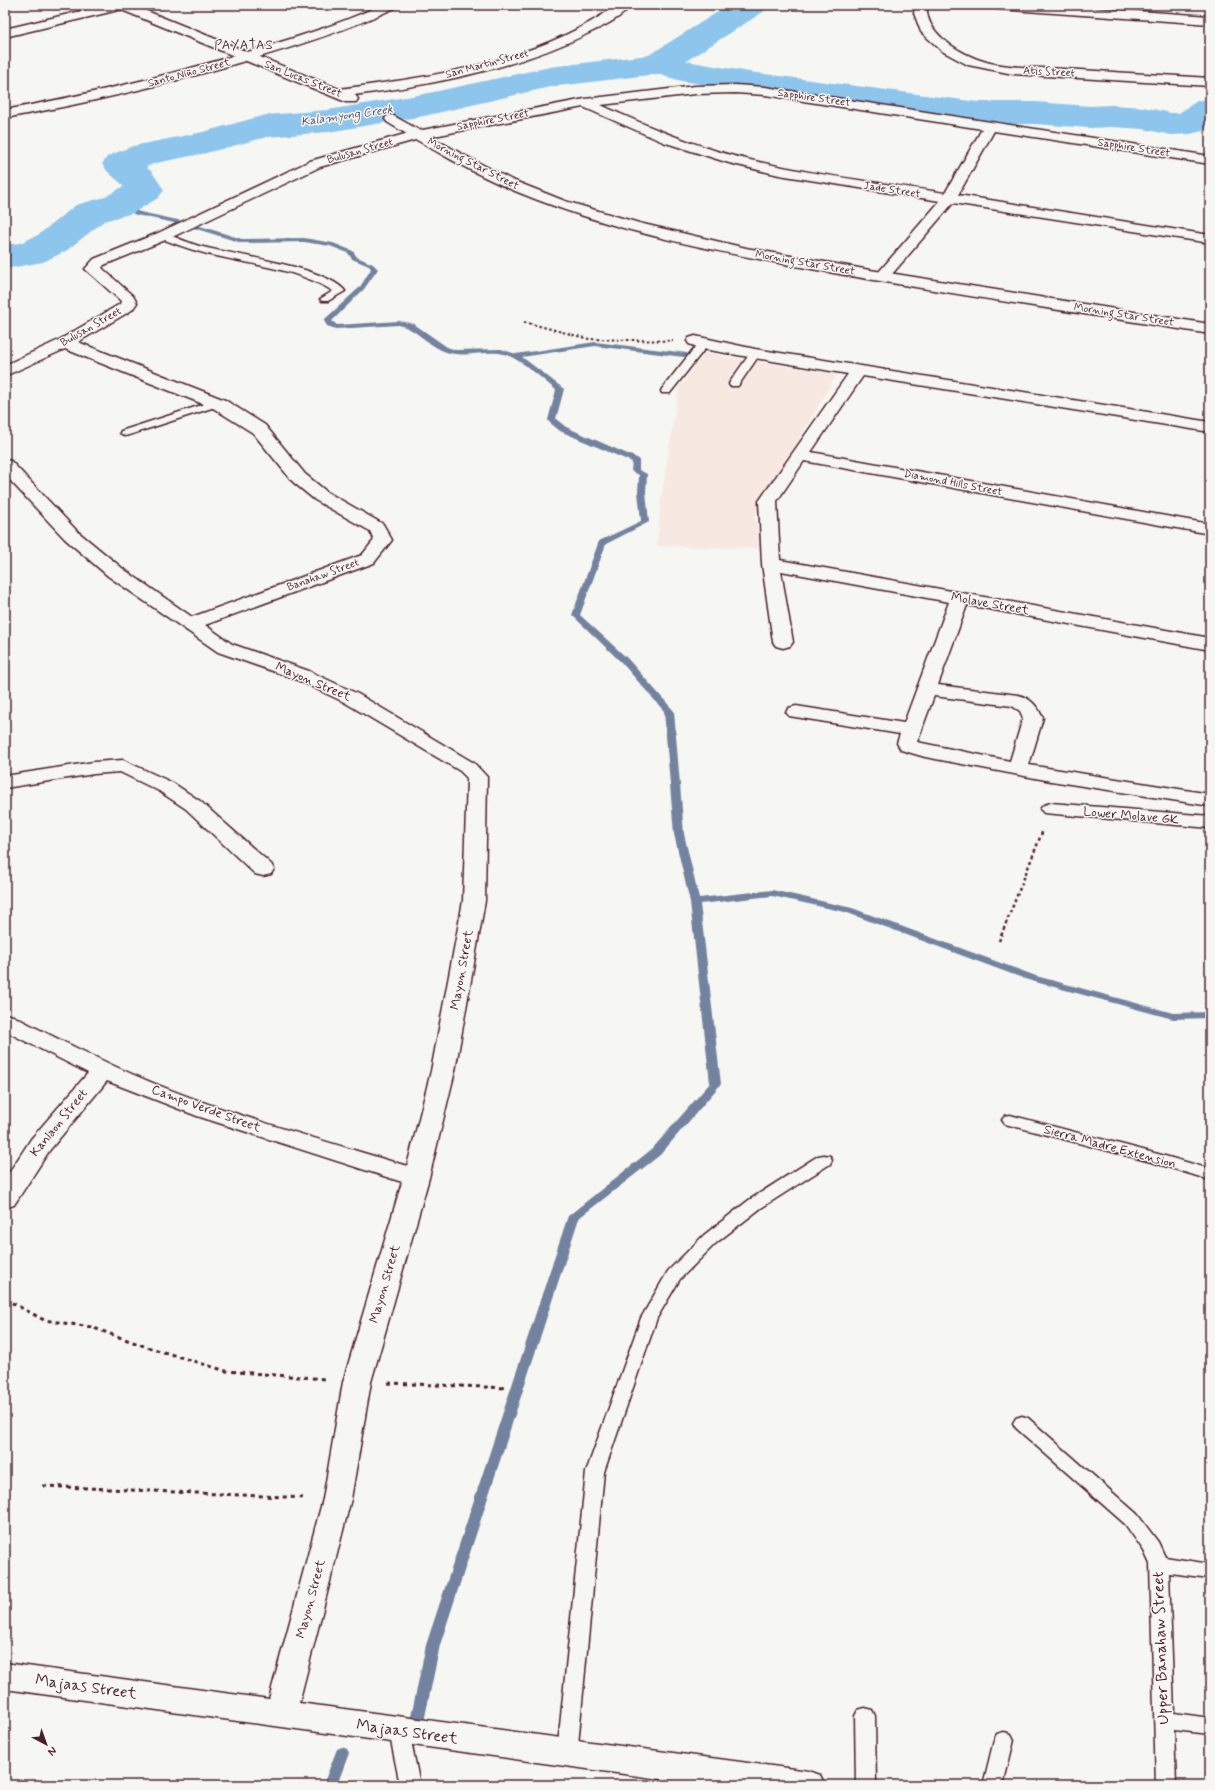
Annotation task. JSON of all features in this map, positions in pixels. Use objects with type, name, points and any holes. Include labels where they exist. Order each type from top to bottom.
[{"type":"street","name":"San Lucas Street","points":[[122,5],[345,96]]},
{"type":"street","points":[[5,33],[122,5]]},
{"type":"street","name":"Santo Niño Street","points":[[5,114],[117,92],[247,57],[301,40],[391,5]]},
{"type":"street","name":"San Martin Street","points":[[345,96],[425,80],[509,60],[561,41],[598,24],[625,5]]},
{"type":"street","name":"Atis Street","points":[[921,5],[920,13],[925,29],[947,48],[973,62],[1012,70],[1210,82]]},
{"type":"street","points":[[997,5],[1210,20]]},
{"type":"street","name":"Sapphire Street","points":[[417,134],[585,103],[695,90],[735,89],[765,91],[1210,160]]},
{"type":"street","name":"Jade Street","points":[[585,103],[647,131],[719,156],[779,171],[1210,239]]},
{"type":"street","points":[[392,119],[417,134]]},
{"type":"street","points":[[882,277],[949,199],[990,126]]},
{"type":"street","name":"Bulusan Street","points":[[5,371],[65,343],[126,307],[129,303],[128,299],[93,268],[99,262],[163,236],[315,164],[417,134]]},
{"type":"street","name":"Morning Star Street","points":[[417,134],[495,177],[525,190],[602,218],[674,238],[882,277],[1210,329]]},
{"type":"street","points":[[699,342],[755,354],[1210,427]]},
{"type":"street","name":"Banahaw Street","points":[[65,343],[216,403],[259,429],[299,478],[321,496],[377,528],[383,540],[368,559],[190,624]]},
{"type":"street","points":[[783,642],[771,564],[768,501],[859,370]]},
{"type":"street","name":"Diamond Hills Street","points":[[799,455],[1210,529]]},
{"type":"street","name":"Mayon Street","points":[[5,465],[70,535],[115,572],[225,648],[302,675],[351,698],[456,760],[467,767],[477,777],[474,901],[443,1071],[416,1178],[357,1382],[337,1499],[281,1713]]},
{"type":"street","name":"Molave Street","points":[[771,564],[1210,644]]},
{"type":"street","points":[[960,598],[907,742],[908,746],[925,751],[1051,775],[1210,800]]},
{"type":"street","points":[[926,689],[1018,701],[1028,708],[1033,718],[1018,768]]},
{"type":"street","points":[[796,712],[912,730]]},
{"type":"street","points":[[5,782],[94,768],[123,766],[166,787],[193,805],[263,869]]},
{"type":"street","name":"Lower Molave GK","points":[[1051,809],[1210,822]]},
{"type":"street","name":"Campo Verde Street","points":[[5,1020],[39,1040],[103,1070],[212,1113],[416,1178]]},
{"type":"street","name":"Kanlaon Street","points":[[5,1199],[40,1144],[103,1070]]},
{"type":"street","name":"Majaas Street","points":[[5,1676],[281,1713],[398,1731],[567,1754],[809,1785]]},
{"type":"lane","points":[[163,236],[203,250],[287,268],[311,277],[340,291],[325,299]]},
{"type":"lane","points":[[666,391],[699,342]]},
{"type":"lane","points":[[734,384],[755,354]]},
{"type":"lane","points":[[125,433],[216,403]]},
{"type":"lane","name":"Sierra Madre Extension","points":[[1010,1120],[1158,1159],[1210,1175]]},
{"type":"lane","points":[[567,1754],[595,1472],[649,1318],[674,1275],[710,1239],[755,1204],[824,1160]]},
{"type":"lane","name":"Upper Banahaw Street","points":[[1022,1423],[1130,1519],[1151,1547],[1159,1564],[1166,1785]]},
{"type":"lane","points":[[1159,1564],[1210,1571]]},
{"type":"lane","points":[[865,1716],[866,1785]]},
{"type":"lane","points":[[1164,1720],[1210,1726]]},
{"type":"lane","points":[[398,1731],[410,1785]]},
{"type":"lane","points":[[993,1785],[1004,1740]]},
{"type":"path","points":[[524,322],[589,339],[649,342],[699,342]]},
{"type":"path","points":[[999,942],[1051,809]]},
{"type":"path","points":[[5,1299],[44,1320],[91,1327],[147,1347],[226,1371],[357,1382],[508,1388]]},
{"type":"path","points":[[43,1486],[337,1499]]},
{"type":"shaded area","points":[[704,353],[837,374],[754,517],[767,549],[657,546],[661,499],[679,387]]},
{"type":"waterway","name":"Kalamyong Creek","points":[[658,64],[752,5]]},
{"type":"waterway","name":"Kalamyong Creek","points":[[5,257],[29,254],[52,243],[90,213],[119,205],[145,190],[139,180],[121,164],[146,154],[206,142],[266,126],[328,121],[424,105],[550,77],[658,64]]},
{"type":"waterway","points":[[658,64],[682,71],[749,82],[978,113],[1035,113],[1090,117],[1112,116],[1143,118],[1171,124],[1190,123],[1194,118],[1210,109]]},
{"type":"waterway","points":[[119,205],[138,214],[185,223],[242,241],[304,240],[331,244],[351,252],[354,258],[371,265],[375,269],[362,288],[328,321],[330,324],[336,327],[399,323],[411,326],[444,349],[456,352],[501,351],[516,356]]},
{"type":"waterway","points":[[516,356],[595,344],[684,355]]},
{"type":"waterway","points":[[516,356],[560,389],[552,420],[563,429],[636,461],[635,471],[643,474],[642,492],[645,522],[602,543],[576,615],[624,660],[669,711],[679,834],[695,902]]},
{"type":"waterway","points":[[695,902],[772,893],[848,910],[1032,978],[1173,1016],[1210,1015]]},
{"type":"waterway","points":[[415,1731],[433,1645],[574,1216],[656,1152],[716,1084],[695,902]]},
{"type":"waterway","points":[[330,1785],[342,1753]]},
{"type":"district","name":"PAYATAS","points":[[244,45]]}]
